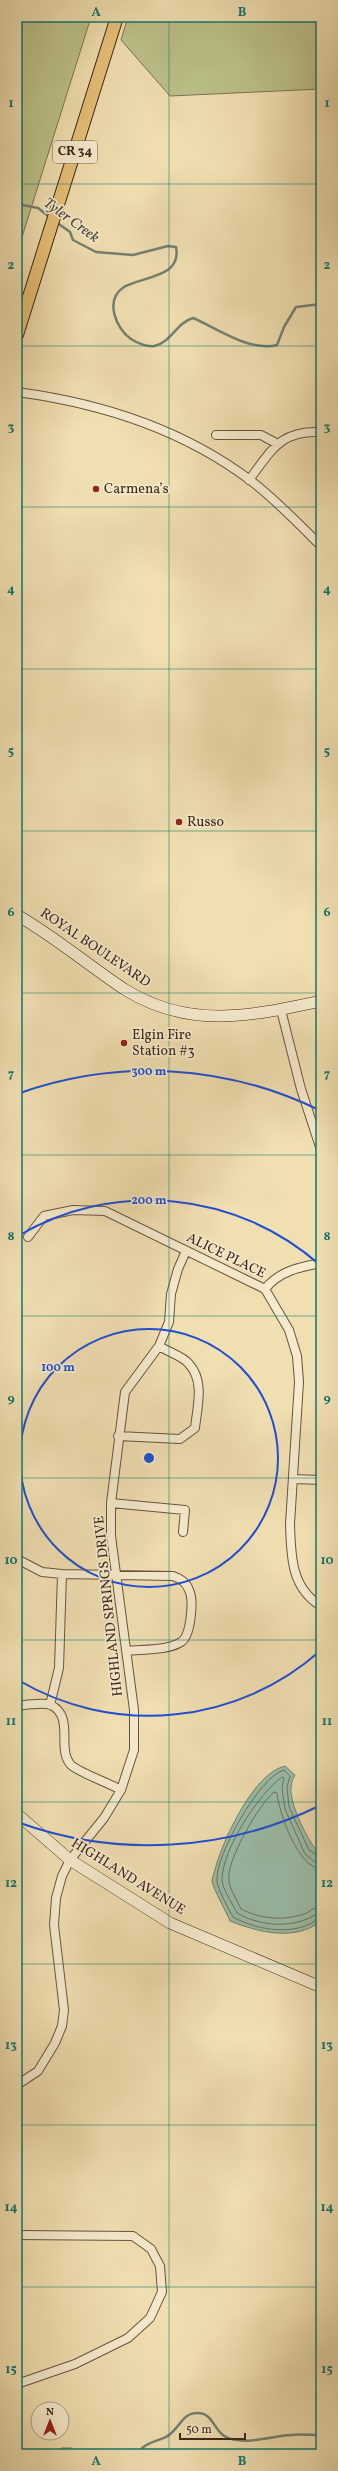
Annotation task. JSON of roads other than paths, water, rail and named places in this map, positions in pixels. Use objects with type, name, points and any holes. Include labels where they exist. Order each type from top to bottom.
[{"type":"main road","name":"CR 34","points":[[17,335],[117,17]]},
{"type":"main road","name":"ROYAL BOULEVARD","points":[[17,915],[57,939],[125,989],[164,1008],[192,1014],[218,1017],[248,1015],[282,1010],[321,1001]]},
{"type":"main road","name":"HIGHLAND AVENUE","points":[[17,1814],[70,1860],[170,1924],[321,1987]]},
{"type":"street","points":[[17,392],[92,404],[145,423],[192,444],[249,480],[321,546]]},
{"type":"street","points":[[249,480],[276,443],[301,432],[321,432]]},
{"type":"street","points":[[216,435],[262,435],[276,443]]},
{"type":"street","points":[[282,1010],[301,1089],[321,1150]]},
{"type":"street","name":"ALICE PLACE","points":[[28,1238],[44,1216],[73,1210],[105,1211],[265,1288],[289,1330],[297,1356],[299,1382],[290,1524],[290,1547],[295,1577],[305,1594],[321,1606]]},
{"type":"street","name":"HIGHLAND SPRINGS DRIVE","points":[[17,2085],[38,2071],[55,2043],[62,2026],[64,2010],[54,1916],[62,1876],[70,1860],[104,1818],[122,1790],[134,1750],[135,1728],[111,1536],[111,1503],[118,1436],[125,1392],[160,1346],[169,1322],[171,1294],[178,1269],[186,1251]]},
{"type":"street","points":[[265,1288],[273,1279],[289,1271],[321,1263]]},
{"type":"street","points":[[118,1436],[180,1440],[195,1428],[198,1383],[196,1373],[189,1363],[160,1346]]},
{"type":"street","points":[[294,1479],[321,1480]]},
{"type":"street","points":[[111,1503],[185,1510],[183,1532]]},
{"type":"street","points":[[17,1559],[42,1572],[62,1574],[174,1576],[183,1580],[191,1595],[189,1630],[182,1642],[173,1646],[126,1652]]},
{"type":"street","points":[[50,1705],[59,1668],[62,1574]]},
{"type":"street","points":[[17,1706],[50,1705],[63,1718],[67,1756],[71,1765],[122,1790]]},
{"type":"street","points":[[17,2235],[133,2236],[151,2249],[160,2266],[162,2292],[150,2318],[128,2338],[75,2364],[17,2384]]},
{"type":"water","points":[[285,1766],[295,1775],[291,1784],[291,1794],[296,1813],[311,1842],[321,1855],[321,1921],[300,1931],[276,1933],[252,1929],[230,1921],[212,1881],[220,1854],[233,1824],[242,1808],[262,1781],[273,1771]]},
{"type":"water","points":[[62,2448],[72,2448],[78,2454],[46,2454]]},
{"type":"waterway","name":"Tyler Creek","points":[[17,204],[38,208],[51,218]]},
{"type":"waterway","name":"Tyler Creek","points":[[56,222],[70,232],[73,240],[96,252],[133,255],[168,246],[176,247],[176,257],[173,265],[159,274],[124,287],[115,299],[113,307],[114,314],[121,328],[131,339],[148,346],[154,346],[165,341],[182,324],[193,318],[244,342],[255,345],[277,345],[284,327],[296,307],[321,304]]},
{"type":"waterway","points":[[142,2454],[142,2448],[150,2443],[167,2437],[188,2415],[197,2413],[207,2416],[222,2434],[233,2440],[249,2441],[290,2435],[321,2435]]},
{"type":"place","name":"Carmena’s","points":[[96,489]]},
{"type":"place","name":"Russo","points":[[179,822]]},
{"type":"place","name":"Elgin Fire Station #3","points":[[124,1043]]}]
